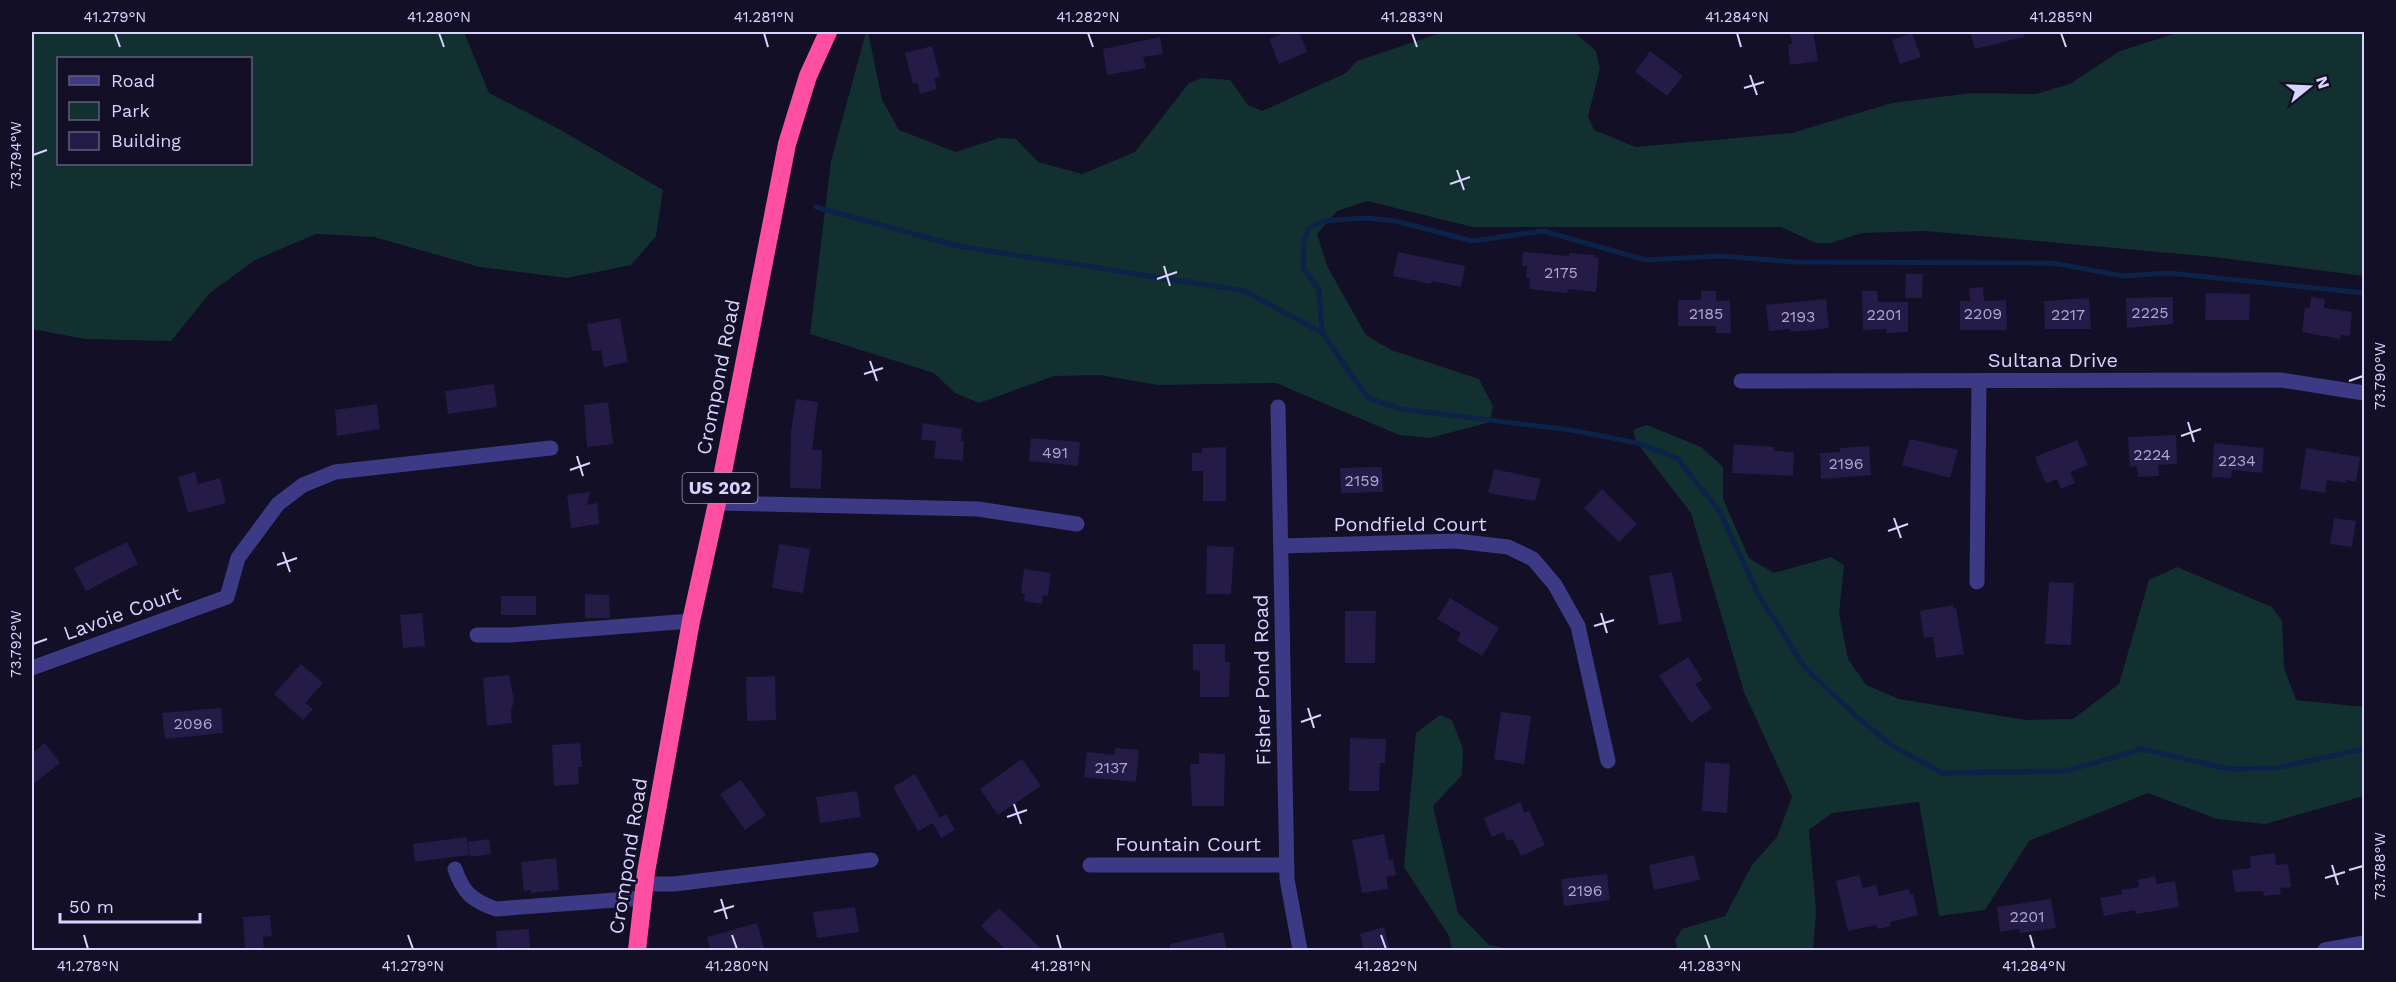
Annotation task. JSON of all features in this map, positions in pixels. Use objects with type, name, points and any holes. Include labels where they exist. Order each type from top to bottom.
[{"type":"highway","name":"Crompond Road","points":[[637,951],[643,891],[691,621],[717,502],[787,144],[808,76],[828,32]]},
{"type":"street","name":"Sultana Drive","points":[[1741,381],[2281,380],[2364,393]]},
{"type":"street","points":[[1977,582],[1979,381]]},
{"type":"street","name":"Fisher Pond Road","points":[[1278,407],[1286,865],[1300,951]]},
{"type":"street","name":"Lavoie Court","points":[[32,668],[227,597],[238,558],[278,504],[303,485],[335,472],[551,448]]},
{"type":"street","points":[[717,502],[978,509],[1077,524]]},
{"type":"street","name":"Pondfield Court","points":[[1281,546],[1456,541],[1508,547],[1533,559],[1555,585],[1578,626],[1608,761]]},
{"type":"street","points":[[477,635],[510,635],[691,621]]},
{"type":"street","points":[[455,869],[460,885],[477,902],[496,909],[871,860]]},
{"type":"street","name":"Fountain Court","points":[[1090,866],[1286,865]]},
{"type":"street","points":[[2325,951],[2364,943]]},
{"type":"green space","points":[[32,32],[464,32],[489,93],[559,129],[663,190],[656,236],[631,265],[567,278],[480,267],[374,237],[316,234],[255,260],[210,293],[171,341],[85,339],[32,329]]},
{"type":"green space","points":[[866,32],[868,32],[882,100],[899,130],[956,152],[999,138],[1016,139],[1038,162],[1082,174],[1135,152],[1189,83],[1202,78],[1230,80],[1248,105],[1262,111],[1346,73],[1357,61],[1443,32],[1574,32],[1596,51],[1600,69],[1588,116],[1594,130],[1636,147],[1792,133],[1892,103],[1972,93],[2036,94],[2070,84],[2120,51],[2180,32],[2364,32],[2364,276],[2214,257],[1926,231],[1862,233],[1831,243],[1816,243],[1781,227],[1473,227],[1367,201],[1337,211],[1317,234],[1327,266],[1366,335],[1391,350],[1479,379],[1493,406],[1490,422],[1430,438],[1399,435],[1276,383],[1158,385],[1100,375],[1054,376],[979,403],[955,393],[934,373],[810,334],[831,161]]},
{"type":"green space","points":[[1647,425],[1701,447],[1723,467],[1723,499],[1749,558],[1774,573],[1831,557],[1844,565],[1839,614],[1848,659],[1866,685],[1899,699],[2026,720],[2073,719],[2119,684],[2149,580],[2177,567],[2272,607],[2282,621],[2284,668],[2296,700],[2364,707],[2364,796],[2265,824],[2217,819],[2148,793],[2029,841],[1985,910],[1939,916],[1919,802],[1832,813],[1809,830],[1816,911],[1813,950],[1678,950],[1675,941],[1682,929],[1725,916],[1752,865],[1777,837],[1792,797],[1744,692],[1691,513],[1637,443],[1633,430]]},
{"type":"green space","points":[[1440,715],[1452,720],[1463,749],[1462,775],[1433,806],[1458,913],[1489,945],[1513,950],[1452,950],[1449,936],[1404,867],[1416,733]]},
{"type":"building","points":[[1288,32],[1299,32],[1307,52],[1279,64],[1269,39]]},
{"type":"building","points":[[1790,32],[1813,32],[1818,61],[1790,65],[1788,44],[1792,44]]},
{"type":"building","points":[[1970,32],[2023,32],[2024,37],[1975,49]]},
{"type":"building","points":[[1912,33],[1921,57],[1900,64],[1892,40]]},
{"type":"building","points":[[1160,37],[1163,54],[1143,57],[1146,68],[1107,75],[1103,49]]},
{"type":"building","points":[[932,46],[940,77],[934,78],[937,89],[920,94],[917,83],[913,84],[905,53]]},
{"type":"building","points":[[1650,51],[1683,76],[1667,96],[1635,72]]},
{"type":"building","points":[[1398,252],[1465,266],[1461,287],[1432,281],[1431,284],[1393,276]]},
{"type":"building","points":[[1523,252],[1569,256],[1569,253],[1594,255],[1599,258],[1596,292],[1568,289],[1567,293],[1529,289],[1530,278],[1526,278],[1527,266],[1522,266]]},
{"type":"building","points":[[1906,274],[1923,274],[1922,298],[1905,298]]},
{"type":"building","points":[[1983,287],[1984,301],[2006,300],[2007,330],[1960,330],[1960,301],[1970,301],[1969,288]]},
{"type":"building","points":[[1701,291],[1716,291],[1716,301],[1730,300],[1731,333],[1716,333],[1716,326],[1678,326],[1678,300],[1701,300]]},
{"type":"building","points":[[1862,291],[1877,291],[1878,302],[1908,302],[1908,332],[1886,333],[1887,329],[1863,330]]},
{"type":"building","points":[[2206,293],[2250,294],[2249,320],[2205,320]]},
{"type":"building","points":[[2173,297],[2173,324],[2127,328],[2126,298]]},
{"type":"building","points":[[2311,297],[2325,299],[2324,308],[2352,312],[2350,336],[2341,335],[2340,339],[2302,332],[2305,307],[2310,308]]},
{"type":"building","points":[[2089,298],[2091,329],[2045,329],[2044,301]]},
{"type":"building","points":[[1826,299],[1829,328],[1791,332],[1790,329],[1769,331],[1766,305]]},
{"type":"building","points":[[620,318],[628,362],[604,367],[601,350],[592,351],[587,324]]},
{"type":"building","points":[[494,384],[497,407],[448,414],[445,391]]},
{"type":"building","points":[[796,399],[818,402],[812,450],[822,450],[821,489],[790,488],[791,431]]},
{"type":"building","points":[[608,402],[613,444],[587,447],[584,405]]},
{"type":"building","points":[[377,404],[380,429],[337,436],[335,410]]},
{"type":"building","points":[[923,423],[962,429],[963,461],[934,458],[936,441],[921,440]]},
{"type":"building","points":[[2176,435],[2177,464],[2158,465],[2159,476],[2138,477],[2137,466],[2130,467],[2128,437]]},
{"type":"building","points":[[1031,438],[1080,442],[1078,466],[1029,461]]},
{"type":"building","points":[[1910,439],[1958,450],[1950,478],[1902,465]]},
{"type":"building","points":[[2077,440],[2088,465],[2070,472],[2075,483],[2061,489],[2057,479],[2046,484],[2035,457]]},
{"type":"building","points":[[2214,443],[2264,448],[2262,473],[2232,470],[2231,478],[2212,477]]},
{"type":"building","points":[[1734,444],[1774,447],[1774,451],[1794,452],[1793,476],[1732,473]]},
{"type":"building","points":[[1869,446],[1871,475],[1821,479],[1820,453],[1840,452],[1840,448]]},
{"type":"building","points":[[1226,447],[1226,501],[1203,501],[1203,471],[1192,471],[1192,453],[1202,453],[1202,448]]},
{"type":"building","points":[[2306,448],[2360,457],[2356,482],[2327,480],[2325,493],[2300,489]]},
{"type":"building","points":[[1382,467],[1383,492],[1341,493],[1340,468]]},
{"type":"building","points":[[1494,469],[1541,479],[1535,501],[1488,493]]},
{"type":"building","points":[[195,472],[198,484],[220,478],[226,503],[188,513],[178,477]]},
{"type":"building","points":[[1602,489],[1637,524],[1619,542],[1584,508]]},
{"type":"building","points":[[590,492],[587,505],[597,503],[599,524],[571,528],[567,495]]},
{"type":"building","points":[[2334,518],[2356,521],[2352,547],[2330,544]]},
{"type":"building","points":[[127,542],[138,564],[86,591],[74,568]]},
{"type":"building","points":[[779,544],[810,549],[803,593],[772,588]]},
{"type":"building","points":[[1207,546],[1234,547],[1231,594],[1206,594]]},
{"type":"building","points":[[1024,569],[1051,573],[1048,596],[1043,595],[1042,604],[1024,601],[1025,594],[1021,593]]},
{"type":"building","points":[[1672,572],[1682,621],[1659,625],[1649,576]]},
{"type":"building","points":[[2049,582],[2074,583],[2071,645],[2045,644]]},
{"type":"building","points":[[585,594],[609,595],[610,618],[585,618]]},
{"type":"building","points":[[501,596],[536,596],[536,615],[501,615]]},
{"type":"building","points":[[1450,598],[1499,628],[1482,656],[1457,641],[1461,633],[1437,619]]},
{"type":"building","points":[[1953,605],[1953,609],[1956,608],[1964,654],[1936,658],[1933,637],[1924,638],[1920,611]]},
{"type":"building","points":[[1345,611],[1376,611],[1375,663],[1345,663]]},
{"type":"building","points":[[422,613],[425,646],[403,648],[400,615]]},
{"type":"building","points":[[1193,644],[1225,644],[1225,662],[1230,662],[1229,697],[1200,697],[1200,671],[1193,670]]},
{"type":"building","points":[[1688,657],[1703,680],[1695,684],[1712,708],[1691,723],[1659,676]]},
{"type":"building","points":[[301,664],[323,683],[305,703],[313,709],[303,720],[274,694]]},
{"type":"building","points":[[509,675],[514,701],[511,711],[512,723],[487,726],[483,678]]},
{"type":"building","points":[[775,676],[776,720],[747,721],[746,677]]},
{"type":"building","points":[[221,708],[223,733],[165,739],[162,713]]},
{"type":"building","points":[[1501,712],[1531,716],[1524,764],[1494,759]]},
{"type":"building","points":[[1350,738],[1386,739],[1385,763],[1380,763],[1379,791],[1349,791]]},
{"type":"building","points":[[45,743],[60,763],[32,785],[32,753]]},
{"type":"building","points":[[580,743],[582,767],[578,767],[579,784],[554,786],[552,745]]},
{"type":"building","points":[[1115,748],[1139,750],[1136,782],[1084,777],[1087,752],[1114,755]]},
{"type":"building","points":[[1199,753],[1225,754],[1224,806],[1192,806],[1190,764],[1199,764]]},
{"type":"building","points":[[1022,759],[1041,786],[998,815],[980,789]]},
{"type":"building","points":[[1705,762],[1730,764],[1727,813],[1702,811]]},
{"type":"building","points":[[915,774],[940,818],[946,814],[955,830],[941,838],[933,823],[918,831],[893,787]]},
{"type":"building","points":[[741,780],[766,815],[745,830],[720,794]]},
{"type":"building","points":[[857,791],[861,817],[820,823],[816,797]]},
{"type":"building","points":[[1521,802],[1524,813],[1529,811],[1545,845],[1521,856],[1513,839],[1507,841],[1503,832],[1492,837],[1484,818]]},
{"type":"building","points":[[1384,834],[1389,860],[1393,859],[1396,875],[1386,877],[1388,889],[1362,893],[1352,840]]},
{"type":"building","points":[[467,837],[469,855],[415,862],[413,844]]},
{"type":"building","points":[[489,839],[491,854],[470,857],[468,842]]},
{"type":"building","points":[[2275,853],[2276,865],[2288,864],[2291,887],[2280,888],[2281,894],[2264,896],[2263,891],[2235,892],[2232,870],[2251,868],[2250,856]]},
{"type":"building","points":[[1694,855],[1700,880],[1654,890],[1649,865]]},
{"type":"building","points":[[556,858],[559,890],[531,893],[531,890],[524,891],[521,862]]},
{"type":"building","points":[[1607,874],[1610,900],[1564,906],[1561,879]]},
{"type":"building","points":[[1859,875],[1863,888],[1876,885],[1879,896],[1909,889],[1910,895],[1913,894],[1918,915],[1890,922],[1891,926],[1878,929],[1876,925],[1848,931],[1836,881]]},
{"type":"building","points":[[2155,876],[2157,884],[2175,881],[2179,907],[2136,914],[2135,910],[2104,916],[2100,898],[2122,894],[2121,890],[2139,887],[2138,880]]},
{"type":"building","points":[[2051,899],[2056,928],[2020,933],[2019,929],[2000,932],[1997,907]]},
{"type":"building","points":[[855,907],[859,932],[817,938],[813,912]]},
{"type":"building","points":[[999,908],[1044,951],[1007,951],[981,926]]},
{"type":"building","points":[[270,915],[272,936],[263,937],[264,951],[245,951],[243,917]]},
{"type":"building","points":[[757,923],[765,951],[711,951],[707,937]]},
{"type":"building","points":[[1384,927],[1390,951],[1364,951],[1360,934]]},
{"type":"building","points":[[529,929],[530,951],[497,951],[496,931]]},
{"type":"building","points":[[1223,932],[1227,951],[1170,951],[1170,944]]},
{"type":"waterway","points":[[816,207],[958,246],[1245,291],[1322,333],[1368,398],[1401,409],[1571,430],[1637,443],[1677,458],[1720,512],[1758,594],[1805,668],[1857,717],[1891,745],[1942,773],[2066,771],[2142,749],[2229,769],[2276,768],[2364,749]]},
{"type":"waterway","points":[[1322,333],[1319,290],[1303,268],[1304,240],[1309,228],[1323,221],[1366,218],[1396,221],[1472,241],[1543,231],[1646,260],[1720,256],[1796,262],[2053,263],[2123,276],[2169,273],[2364,293]]}]
